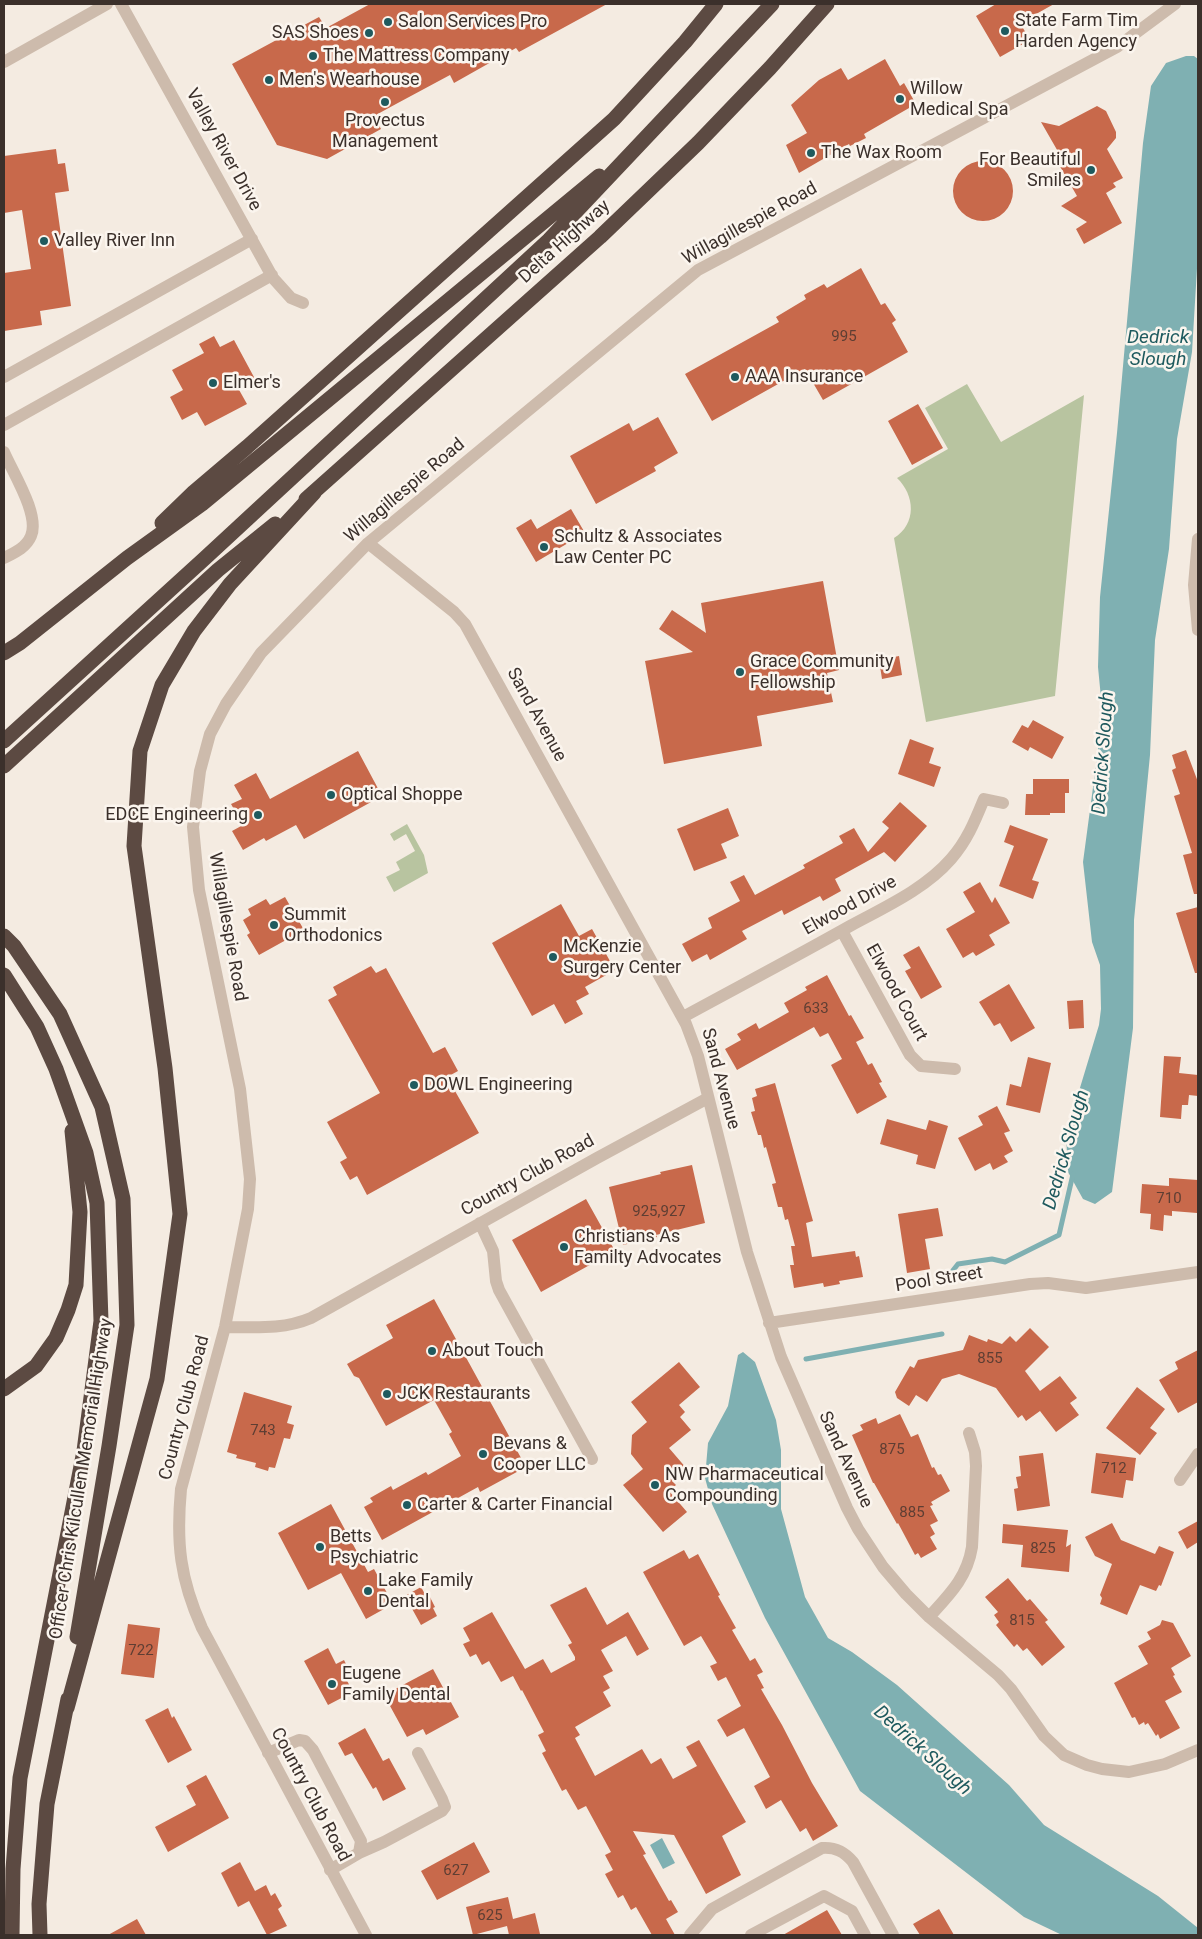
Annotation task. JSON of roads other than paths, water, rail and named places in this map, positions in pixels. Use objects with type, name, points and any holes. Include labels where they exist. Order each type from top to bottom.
[{"type":"highway","points":[[127,558],[194,492],[255,440],[614,119],[685,42],[716,4]]},
{"type":"highway","points":[[4,741],[212,552],[549,240],[772,4]]},
{"type":"highway","name":"Delta Highway","points":[[314,493],[600,237],[704,136],[770,68],[827,4]]},
{"type":"highway","points":[[4,653],[20,643],[127,558],[202,504],[652,132]]},
{"type":"highway","points":[[4,766],[218,570],[314,493]]},
{"type":"highway","points":[[67,1708],[157,1379],[180,1214],[165,1068],[134,846],[140,751],[162,685],[194,631],[230,584],[314,493]]},
{"type":"highway","name":"Officer Chris Kilcullen Memorial Highway","points":[[4,936],[14,946],[60,1014],[102,1107],[123,1199],[127,1325],[110,1446],[86,1578],[67,1708],[47,1804],[39,1904],[40,1935]]},
{"type":"highway","name":"Officer Chris Kilcullen Memorial Highway","points":[[4,976],[38,1027],[56,1069],[86,1154],[97,1203],[101,1321],[84,1451],[20,1778],[12,1869],[12,1935]]},
{"type":"highway","points":[[4,1389],[36,1366],[56,1338],[76,1285],[80,1212],[71,1109]]},
{"type":"street","points":[[4,62],[107,4]]},
{"type":"street","name":"Valley River Drive","points":[[121,4],[272,275],[291,298],[303,303]]},
{"type":"street","name":"Willagillespie Road","points":[[224,1327],[245,1227],[250,1179],[240,1089],[198,890],[193,827],[200,771],[210,734],[226,704],[261,653],[368,543],[698,270],[1117,47],[1175,4]]},
{"type":"street","points":[[4,377],[252,239]]},
{"type":"street","points":[[4,425],[272,275]]},
{"type":"street","points":[[4,452],[29,507],[34,523],[30,537],[20,550],[4,558]]},
{"type":"street","points":[[1198,539],[1194,585],[1198,630]]},
{"type":"street","name":"Sand Avenue","points":[[368,543],[454,612],[465,624],[682,1017],[698,1056],[747,1252],[768,1323],[805,1416],[858,1529],[894,1581],[929,1617],[998,1674],[1011,1689],[1044,1736],[1064,1755],[1102,1769],[1117,1772],[1141,1770],[1165,1764],[1198,1750]]},
{"type":"street","name":"Elwood Drive","points":[[682,1017],[842,931],[910,892],[945,866],[959,849],[971,831],[984,799],[1004,803]]},
{"type":"street","name":"Elwood Court","points":[[842,931],[910,1056],[921,1066],[955,1070]]},
{"type":"street","name":"Country Club Road","points":[[366,1935],[202,1628],[184,1584],[180,1554],[179,1511],[181,1490],[224,1327],[274,1327],[302,1322],[708,1098]]},
{"type":"street","points":[[480,1224],[493,1251],[496,1281],[499,1290],[592,1459]]},
{"type":"street","name":"Pool Street","points":[[768,1323],[1030,1284],[1048,1283],[1086,1288],[1198,1272]]},
{"type":"street","points":[[929,1617],[959,1582],[970,1561],[976,1466],[975,1452],[969,1433]]},
{"type":"street","points":[[1180,1480],[1198,1454]]},
{"type":"street","points":[[268,1753],[299,1740],[305,1741],[313,1750],[361,1841],[359,1853]]},
{"type":"street","points":[[330,1870],[359,1853],[442,1811],[444,1807],[442,1799],[418,1753]]},
{"type":"street","points":[[690,1935],[712,1909],[822,1848],[831,1847],[847,1854],[853,1862],[893,1935]]},
{"type":"street","points":[[752,1935],[824,1896],[852,1911],[865,1935]]},
{"type":"water","name":"Dedrick Slough","points":[[1186,56],[1194,56],[1198,59],[1198,252],[1192,352],[1177,439],[1169,549],[1155,640],[1150,755],[1134,920],[1133,1028],[1112,1192],[1095,1204],[1083,1199],[1068,1172],[1066,1134],[1099,1025],[1101,1009],[1100,965],[1092,942],[1083,862],[1098,750],[1101,698],[1098,667],[1100,597],[1143,143],[1151,86],[1166,63]]},
{"type":"water","points":[[743,1352],[755,1362],[776,1420],[781,1450],[781,1509],[805,1597],[828,1638],[852,1652],[897,1685],[1009,1785],[1044,1825],[1158,1896],[1198,1928],[1198,1935],[1062,1935],[1024,1917],[860,1791],[765,1618],[712,1504],[705,1478],[708,1443],[728,1406],[738,1355]]},
{"type":"water","points":[[662,1838],[675,1863],[663,1869],[650,1845]]},
{"type":"waterway","name":"Dedrick Slough","points":[[947,1278],[958,1264],[992,1259],[1005,1262],[1059,1235],[1073,1174]]},
{"type":"waterway","name":"Dedrick Slough","points":[[806,1359],[942,1334]]},
{"type":"place","name":"Salon Services Pro","points":[[388,22]]},
{"type":"place","name":"State Farm Tim Harden Agency","points":[[1005,31]]},
{"type":"place","name":"SAS Shoes","points":[[369,33]]},
{"type":"place","name":"The Mattress Company","points":[[313,56]]},
{"type":"place","name":"Men's Wearhouse","points":[[269,80]]},
{"type":"place","name":"Willow Medical Spa","points":[[900,99]]},
{"type":"place","name":"Provectus Management","points":[[385,102]]},
{"type":"place","name":"The Wax Room","points":[[811,153]]},
{"type":"place","name":"For Beautiful Smiles","points":[[1091,170]]},
{"type":"place","name":"Valley River Inn","points":[[44,241]]},
{"type":"place","name":"AAA Insurance","points":[[735,377]]},
{"type":"place","name":"Elmer's","points":[[213,383]]},
{"type":"place","name":"Schultz & Associates Law Center PC","points":[[544,547]]},
{"type":"place","name":"Grace Community Fellowship","points":[[740,672]]},
{"type":"place","name":"Optical Shoppe","points":[[331,795]]},
{"type":"place","name":"EDCE Engineering","points":[[258,815]]},
{"type":"place","name":"Summit Orthodonics","points":[[274,925]]},
{"type":"place","name":"McKenzie Surgery Center","points":[[553,957]]},
{"type":"place","name":"DOWL Engineering","points":[[414,1085]]},
{"type":"place","name":"Christians As Familty Advocates","points":[[564,1247]]},
{"type":"place","name":"About Touch","points":[[432,1351]]},
{"type":"place","name":"JCK Restaurants","points":[[387,1394]]},
{"type":"place","name":"Bevans & Cooper LLC","points":[[483,1454]]},
{"type":"place","name":"NW Pharmaceutical Compounding","points":[[655,1485]]},
{"type":"place","name":"Carter & Carter Financial","points":[[407,1505]]},
{"type":"place","name":"Betts Psychiatric","points":[[320,1547]]},
{"type":"place","name":"Lake Family Dental","points":[[368,1591]]},
{"type":"place","name":"Eugene Family Dental","points":[[332,1684]]}]
